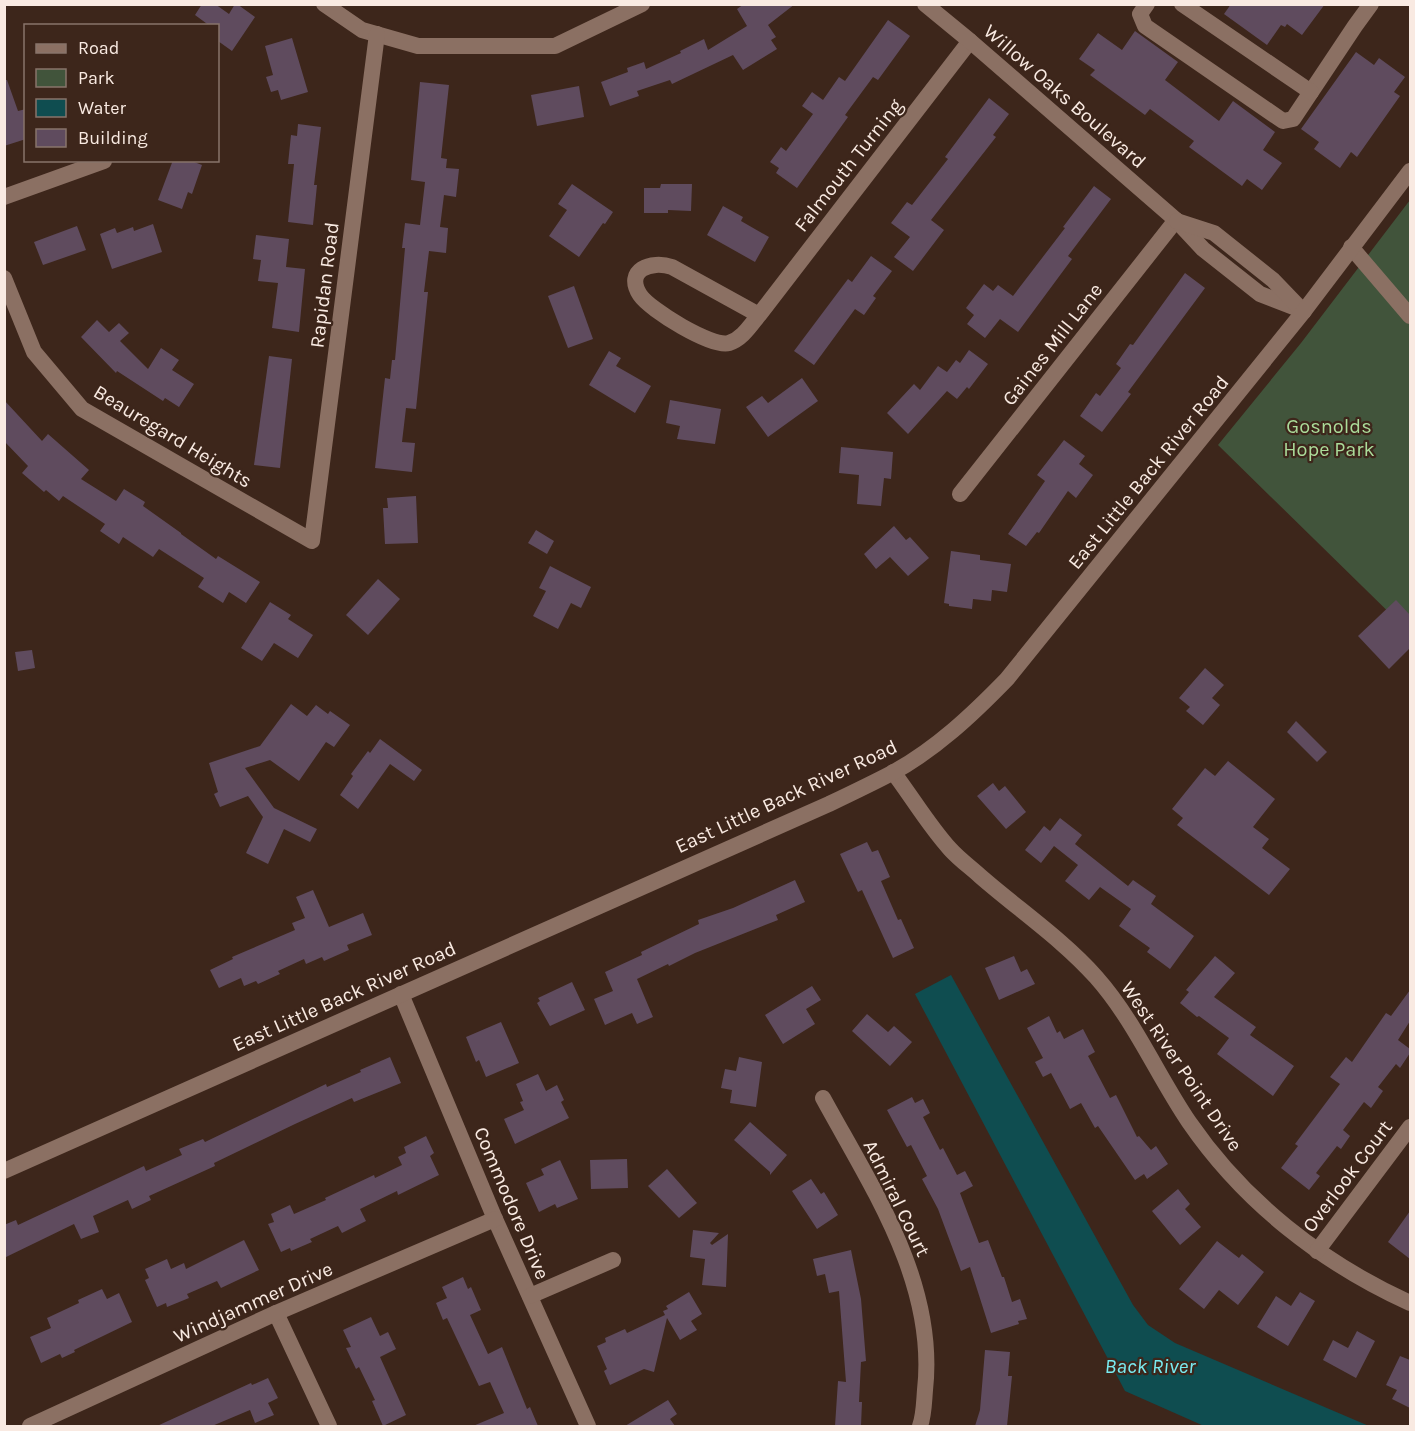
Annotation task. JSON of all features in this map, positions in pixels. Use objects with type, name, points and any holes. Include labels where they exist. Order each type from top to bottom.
[{"type":"street","points":[[324,4],[362,30],[418,46],[555,46],[642,4]]},
{"type":"street","name":"Willow Oaks Boulevard","points":[[925,4],[970,40],[1176,220],[1203,249],[1260,294],[1304,311]]},
{"type":"street","points":[[1147,4],[1140,14],[1145,26],[1283,121],[1293,119],[1371,4]]},
{"type":"street","points":[[1182,4],[1311,92]]},
{"type":"street","name":"Rapidan Road","points":[[312,542],[376,34]]},
{"type":"street","name":"Falmouth Turning","points":[[759,315],[661,263],[648,265],[639,272],[636,282],[639,293],[648,305],[708,340],[726,344],[735,341],[743,335],[759,315],[970,40]]},
{"type":"street","points":[[4,196],[101,162]]},
{"type":"street","name":"East Little Back River Road","points":[[4,1171],[829,804],[893,772],[934,746],[970,717],[1007,679],[1304,311],[1410,171]]},
{"type":"street","name":"Gaines Mill Lane","points":[[960,494],[1176,220]]},
{"type":"street","points":[[1351,247],[1410,316]]},
{"type":"street","name":"Beauregard Heights","points":[[4,278],[34,352],[81,410],[312,542]]},
{"type":"street","name":"West River Point Drive","points":[[893,772],[950,849],[1057,939],[1096,977],[1125,1014],[1188,1121],[1217,1159],[1260,1206],[1317,1251],[1382,1291],[1410,1303]]},
{"type":"street","name":"Commodore Drive","points":[[401,994],[495,1219],[588,1426]]},
{"type":"street","name":"Admiral Court","points":[[824,1098],[897,1237],[913,1281],[924,1321],[927,1373],[920,1426]]},
{"type":"street","name":"Overlook Court","points":[[1317,1251],[1410,1127]]},
{"type":"street","name":"Windjammer Drive","points":[[30,1426],[276,1314],[495,1219]]},
{"type":"street","points":[[530,1296],[613,1260]]},
{"type":"street","points":[[276,1314],[328,1426]]},
{"type":"green space","name":"Gosnolds Hope Park","points":[[1410,200],[1410,633],[1218,445],[1301,343]]},
{"type":"water","name":"Back River","points":[[951,975],[1133,1305],[1148,1325],[1175,1343],[1369,1426],[1204,1426],[1125,1391],[915,994]]},
{"type":"building","points":[[202,4],[215,4],[229,14],[237,4],[255,17],[232,51],[219,42],[219,24],[207,24],[195,15]]},
{"type":"building","points":[[744,4],[795,4],[768,25],[776,37],[771,40],[777,49],[743,70],[733,55],[672,84],[670,80],[637,91],[639,96],[610,106],[601,82],[628,72],[627,68],[644,62],[646,69],[681,53],[680,51],[704,39],[708,50],[747,26],[737,9]]},
{"type":"building","points":[[1231,4],[1325,4],[1302,35],[1287,24],[1285,27],[1281,25],[1267,45],[1224,14]]},
{"type":"building","points":[[888,20],[910,36],[878,80],[873,77],[845,115],[848,117],[797,188],[776,173],[779,168],[770,162],[781,147],[786,151],[813,114],[802,106],[812,92],[823,100],[839,77],[845,81]]},
{"type":"building","points":[[1135,31],[1178,62],[1165,80],[1219,121],[1233,101],[1275,132],[1263,150],[1282,163],[1262,190],[1247,179],[1242,186],[1189,147],[1194,141],[1150,109],[1145,115],[1090,75],[1095,70],[1079,59],[1098,33],[1122,50]]},
{"type":"building","points":[[292,38],[308,92],[281,100],[278,90],[271,92],[266,77],[273,75],[265,46]]},
{"type":"building","points":[[1356,52],[1374,65],[1379,58],[1405,77],[1394,92],[1400,96],[1357,157],[1351,152],[1340,168],[1314,149],[1319,142],[1301,129]]},
{"type":"building","points":[[4,80],[7,80],[18,111],[24,110],[24,140],[4,146]]},
{"type":"building","points":[[420,82],[449,85],[441,158],[447,159],[446,168],[459,169],[456,197],[444,195],[440,227],[448,228],[446,253],[429,251],[424,292],[428,292],[416,409],[406,408],[402,442],[415,443],[412,472],[375,468],[385,378],[390,379],[392,360],[395,360],[405,248],[402,248],[405,223],[420,225],[425,182],[411,180]]},
{"type":"building","points":[[579,86],[584,117],[537,126],[531,95]]},
{"type":"building","points":[[989,98],[1009,114],[993,135],[996,137],[931,220],[944,230],[913,271],[894,257],[910,237],[891,223],[907,202],[912,205],[948,159],[945,157]]},
{"type":"building","points":[[298,124],[321,127],[314,185],[317,185],[313,225],[288,222],[294,164],[288,164],[291,135],[297,136]]},
{"type":"building","points":[[172,162],[194,162],[202,165],[192,194],[188,192],[182,209],[158,200]]},
{"type":"building","points":[[572,184],[613,212],[579,257],[549,236],[567,210],[558,204]]},
{"type":"building","points":[[661,184],[692,184],[691,211],[668,210],[668,213],[644,213],[644,188],[660,188]]},
{"type":"building","points":[[1094,186],[1111,199],[1068,256],[1072,259],[1018,332],[1000,319],[985,338],[967,324],[974,315],[966,308],[984,284],[993,291],[998,285],[1013,296]]},
{"type":"building","points":[[723,206],[743,217],[741,221],[769,237],[755,262],[707,235]]},
{"type":"building","points":[[153,224],[162,252],[112,269],[100,234],[115,228],[117,233],[133,227],[134,231]]},
{"type":"building","points":[[77,226],[86,250],[43,265],[34,242]]},
{"type":"building","points":[[256,235],[289,239],[286,267],[305,269],[299,332],[272,328],[278,283],[258,281],[261,260],[253,259]]},
{"type":"building","points":[[871,256],[892,271],[873,296],[876,298],[864,315],[855,309],[814,365],[794,351],[848,279],[852,282]]},
{"type":"building","points":[[1185,273],[1205,288],[1128,392],[1131,394],[1102,432],[1080,416],[1096,393],[1100,396],[1121,368],[1116,364],[1130,344],[1133,345]]},
{"type":"building","points":[[574,286],[593,339],[568,348],[548,296]]},
{"type":"building","points":[[97,320],[109,332],[119,323],[129,333],[120,341],[148,369],[161,348],[179,360],[172,370],[194,384],[179,407],[165,398],[163,401],[117,371],[116,373],[81,337]]},
{"type":"building","points":[[969,350],[988,364],[969,389],[967,387],[957,399],[947,391],[908,434],[887,413],[914,384],[920,390],[938,366],[947,372],[956,360],[960,363]]},
{"type":"building","points":[[609,351],[621,358],[616,366],[651,386],[635,413],[589,385]]},
{"type":"building","points":[[269,356],[292,359],[280,468],[254,465]]},
{"type":"building","points":[[802,378],[818,401],[768,437],[746,407],[762,396],[768,403]]},
{"type":"building","points":[[4,400],[42,441],[48,434],[89,470],[81,479],[116,501],[124,489],[145,502],[143,506],[216,559],[218,556],[260,582],[246,603],[229,592],[223,603],[198,587],[204,578],[159,549],[153,557],[123,537],[119,544],[100,531],[105,524],[63,496],[59,501],[46,490],[44,492],[22,473],[28,466],[4,441]]},
{"type":"building","points":[[670,400],[721,409],[715,444],[677,439],[680,426],[666,423]]},
{"type":"building","points":[[1064,440],[1085,456],[1079,464],[1093,475],[1076,498],[1068,491],[1039,533],[1037,532],[1026,546],[1008,534],[1045,481],[1037,475]]},
{"type":"building","points":[[841,447],[893,452],[891,479],[884,478],[881,506],[857,504],[859,475],[839,473]]},
{"type":"building","points":[[416,496],[418,543],[385,544],[383,508],[388,508],[387,498]]},
{"type":"building","points":[[894,526],[906,540],[910,537],[929,558],[908,576],[890,557],[876,569],[864,554]]},
{"type":"building","points":[[536,530],[554,541],[547,554],[528,543]]},
{"type":"building","points":[[951,551],[980,555],[980,560],[1011,564],[1007,592],[992,590],[991,601],[973,599],[972,609],[949,606],[944,603]]},
{"type":"building","points":[[550,566],[591,587],[581,608],[571,603],[558,629],[533,616],[546,591],[539,588]]},
{"type":"building","points":[[378,579],[400,599],[368,635],[346,615]]},
{"type":"building","points":[[1396,600],[1410,615],[1410,648],[1389,669],[1358,636]]},
{"type":"building","points":[[270,602],[291,615],[288,619],[313,635],[298,658],[274,643],[262,661],[241,648]]},
{"type":"building","points":[[32,650],[35,668],[18,671],[15,652]]},
{"type":"building","points":[[1205,668],[1224,685],[1212,698],[1220,705],[1203,725],[1186,711],[1190,707],[1179,698]]},
{"type":"building","points":[[291,704],[307,716],[316,705],[328,714],[330,711],[350,725],[334,747],[326,742],[299,781],[270,760],[245,768],[274,808],[317,829],[310,842],[284,829],[268,864],[246,853],[263,817],[248,796],[220,807],[214,794],[218,792],[209,763],[260,746]]},
{"type":"building","points":[[1296,721],[1327,752],[1317,762],[1287,732]]},
{"type":"building","points":[[380,739],[422,770],[414,781],[390,764],[358,809],[340,795],[353,776],[351,774]]},
{"type":"building","points":[[1228,761],[1275,799],[1253,827],[1269,839],[1262,848],[1290,869],[1269,895],[1177,825],[1183,818],[1172,809],[1205,768],[1215,776]]},
{"type":"building","points":[[993,783],[999,791],[1005,786],[1026,812],[1006,829],[977,796]]},
{"type":"building","points":[[1060,818],[1082,835],[1075,844],[1128,886],[1133,880],[1156,896],[1151,904],[1194,936],[1170,969],[1147,952],[1150,948],[1119,926],[1131,909],[1100,887],[1089,900],[1065,881],[1078,865],[1054,846],[1041,863],[1025,850],[1044,826],[1050,831]]},
{"type":"building","points":[[867,842],[872,852],[878,850],[890,877],[881,881],[898,920],[901,919],[914,948],[893,958],[862,890],[858,892],[840,854]]},
{"type":"building","points":[[795,880],[805,902],[776,915],[778,920],[695,953],[669,966],[668,964],[637,979],[653,1017],[637,1024],[632,1013],[605,1025],[594,999],[613,991],[605,972],[699,924],[698,920],[733,908]]},
{"type":"building","points":[[313,890],[329,927],[363,913],[372,935],[347,945],[349,950],[324,961],[322,957],[306,964],[304,959],[278,971],[280,974],[258,984],[256,981],[244,986],[241,978],[219,988],[210,970],[233,959],[232,957],[295,930],[292,923],[305,918],[296,897]]},
{"type":"building","points":[[1014,956],[1021,972],[1027,969],[1035,984],[999,1000],[985,968]]},
{"type":"building","points":[[1215,956],[1235,973],[1214,997],[1256,1027],[1250,1035],[1294,1066],[1273,1096],[1217,1054],[1229,1038],[1180,1003],[1189,992],[1186,990]]},
{"type":"building","points":[[572,982],[585,1010],[550,1026],[537,1003],[540,1001],[538,998]]},
{"type":"building","points":[[812,986],[821,1000],[806,1009],[815,1024],[783,1044],[765,1015]]},
{"type":"building","points":[[1410,990],[1410,1021],[1398,1040],[1410,1049],[1410,1053],[1400,1068],[1396,1064],[1378,1087],[1383,1091],[1371,1108],[1364,1102],[1343,1130],[1350,1136],[1341,1149],[1337,1146],[1316,1173],[1320,1176],[1309,1190],[1281,1168],[1298,1146],[1295,1144],[1340,1084],[1330,1077],[1346,1057],[1352,1062],[1386,1013],[1391,1016]]},
{"type":"building","points":[[867,1014],[888,1032],[894,1026],[912,1042],[890,1066],[852,1031]]},
{"type":"building","points":[[1049,1016],[1057,1033],[1060,1031],[1064,1039],[1083,1029],[1095,1052],[1088,1056],[1110,1098],[1116,1095],[1137,1137],[1139,1136],[1151,1150],[1156,1146],[1168,1164],[1147,1179],[1144,1174],[1135,1180],[1098,1126],[1095,1128],[1081,1103],[1070,1109],[1051,1073],[1043,1077],[1035,1062],[1043,1058],[1027,1028]]},
{"type":"building","points":[[501,1022],[519,1063],[486,1077],[479,1060],[476,1062],[466,1037]]},
{"type":"building","points":[[390,1057],[401,1083],[354,1102],[352,1098],[295,1124],[214,1163],[215,1166],[149,1196],[151,1200],[132,1209],[128,1200],[93,1216],[99,1232],[81,1239],[74,1224],[4,1258],[4,1225],[16,1220],[18,1225],[144,1166],[146,1171],[182,1155],[179,1149],[203,1139],[205,1142],[326,1084],[327,1087]]},
{"type":"building","points":[[739,1057],[762,1062],[756,1107],[730,1103],[732,1090],[721,1088],[725,1069],[736,1071]]},
{"type":"building","points":[[538,1074],[546,1091],[557,1085],[564,1100],[561,1102],[569,1118],[515,1144],[504,1119],[524,1110],[516,1084]]},
{"type":"building","points":[[912,1097],[915,1103],[923,1099],[930,1113],[923,1117],[940,1150],[943,1148],[957,1175],[965,1171],[973,1186],[960,1193],[979,1243],[988,1240],[1012,1302],[1020,1299],[1027,1319],[1018,1321],[1019,1324],[991,1333],[970,1267],[961,1271],[938,1209],[922,1179],[927,1176],[911,1145],[907,1147],[887,1110]]},
{"type":"building","points":[[750,1122],[787,1155],[770,1175],[770,1172],[734,1140]]},
{"type":"building","points":[[426,1136],[434,1153],[430,1156],[439,1175],[398,1195],[397,1191],[360,1209],[366,1221],[342,1233],[338,1226],[310,1239],[312,1242],[291,1251],[290,1248],[281,1252],[268,1224],[274,1222],[271,1214],[290,1205],[294,1214],[374,1175],[375,1178],[402,1165],[398,1157],[406,1153],[404,1147]]},
{"type":"building","points":[[627,1159],[628,1188],[591,1189],[590,1160]]},
{"type":"building","points":[[560,1160],[578,1199],[557,1208],[555,1204],[539,1212],[526,1183],[544,1175],[541,1169]]},
{"type":"building","points":[[667,1169],[697,1203],[679,1218],[648,1186]]},
{"type":"building","points":[[811,1179],[821,1194],[824,1192],[838,1215],[817,1229],[792,1191]]},
{"type":"building","points":[[1178,1189],[1190,1204],[1185,1209],[1201,1227],[1180,1245],[1152,1211]]},
{"type":"building","points":[[1410,1211],[1410,1259],[1388,1242]]},
{"type":"building","points":[[693,1230],[719,1233],[710,1243],[712,1245],[728,1234],[726,1287],[702,1285],[705,1259],[690,1257]]},
{"type":"building","points":[[244,1240],[259,1270],[221,1288],[217,1281],[187,1294],[189,1298],[167,1307],[166,1303],[157,1307],[145,1280],[149,1278],[145,1269],[167,1259],[171,1269],[184,1263],[186,1269]]},
{"type":"building","points":[[1217,1241],[1239,1258],[1242,1254],[1264,1272],[1238,1305],[1219,1290],[1204,1309],[1179,1289]]},
{"type":"building","points":[[851,1250],[861,1299],[866,1361],[861,1362],[859,1402],[862,1402],[861,1426],[835,1426],[838,1381],[846,1382],[839,1291],[829,1293],[825,1274],[817,1276],[813,1259]]},
{"type":"building","points":[[463,1277],[468,1289],[471,1287],[481,1310],[470,1315],[488,1354],[502,1347],[527,1409],[530,1407],[538,1426],[473,1426],[504,1413],[490,1382],[479,1386],[447,1318],[443,1320],[436,1303],[447,1298],[442,1287]]},
{"type":"building","points":[[102,1289],[107,1299],[119,1293],[132,1322],[62,1358],[60,1354],[41,1363],[30,1337],[51,1328],[47,1318]]},
{"type":"building","points":[[689,1292],[702,1314],[691,1321],[697,1330],[680,1340],[667,1318],[654,1372],[644,1369],[610,1385],[604,1371],[607,1369],[597,1346],[606,1342],[605,1338],[625,1329],[627,1333],[665,1315],[663,1311],[668,1309],[666,1306]]},
{"type":"building","points":[[1300,1292],[1315,1301],[1288,1346],[1257,1327],[1276,1296],[1291,1306]]},
{"type":"building","points":[[371,1317],[380,1336],[388,1332],[396,1349],[380,1357],[406,1415],[383,1426],[372,1401],[375,1400],[359,1367],[356,1369],[346,1348],[351,1347],[343,1330]]},
{"type":"building","points":[[1357,1331],[1375,1341],[1356,1378],[1323,1360],[1333,1340],[1348,1348]]},
{"type":"building","points":[[985,1350],[1010,1352],[1008,1376],[1012,1376],[1007,1426],[975,1426],[980,1410]]},
{"type":"building","points":[[1400,1356],[1410,1360],[1410,1408],[1392,1399],[1397,1390],[1386,1385]]},
{"type":"building","points":[[268,1378],[278,1398],[268,1403],[274,1415],[255,1423],[250,1410],[212,1426],[157,1426],[251,1383],[252,1385]]},
{"type":"building","points":[[668,1400],[677,1414],[670,1419],[675,1426],[625,1426]]}]
